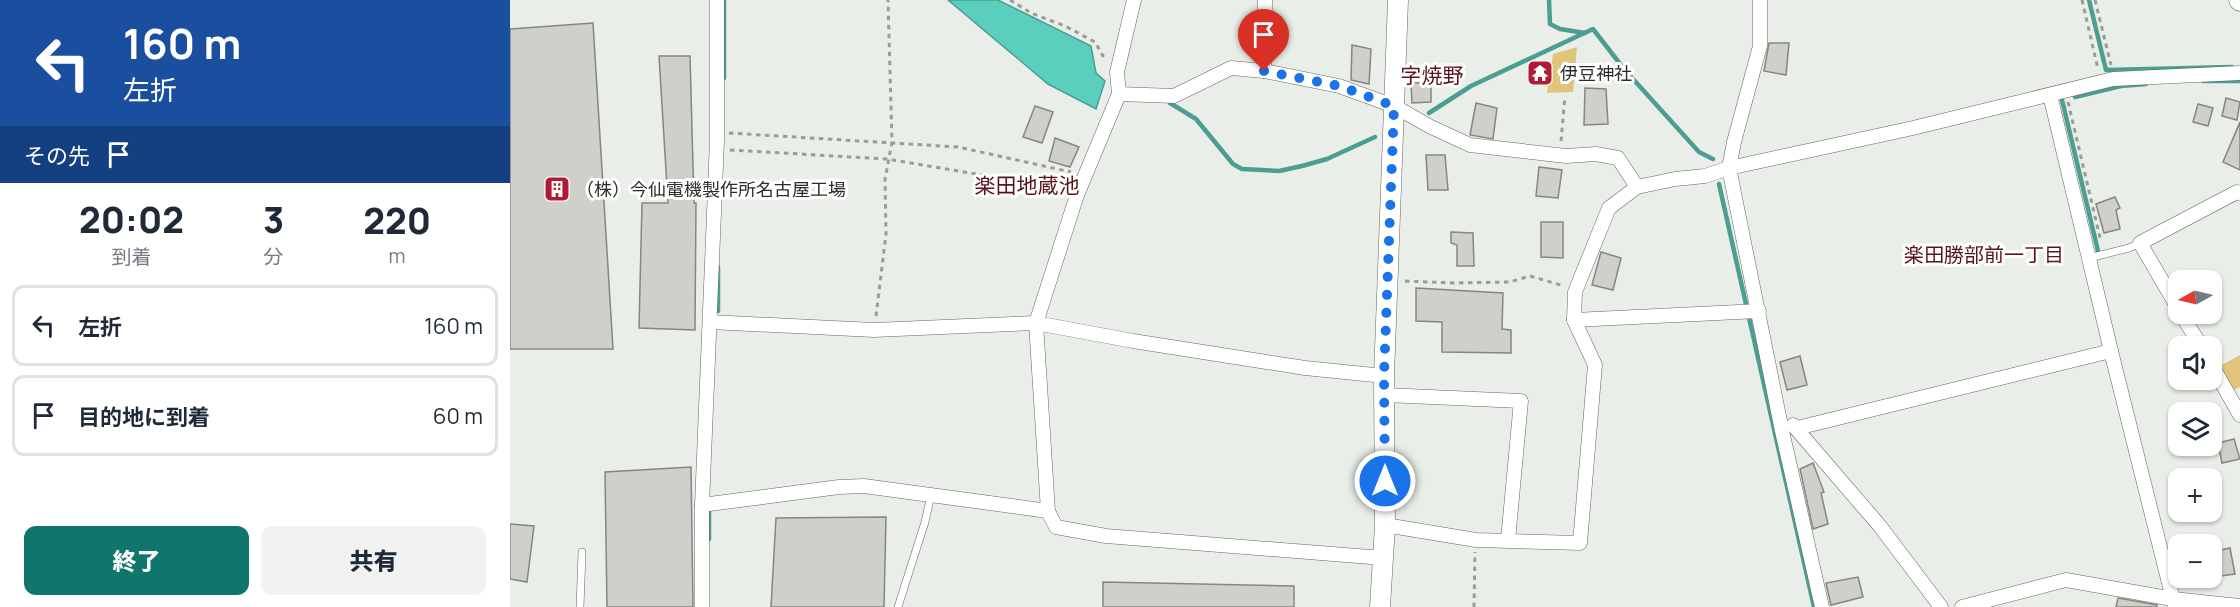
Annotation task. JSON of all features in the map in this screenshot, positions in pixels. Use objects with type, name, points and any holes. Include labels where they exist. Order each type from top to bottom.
[{"type":"street","points":[[702,607],[702,505],[717,140],[717,0]]},
{"type":"street","points":[[1134,0],[1117,72],[1119,94],[1077,195],[1036,323],[1048,511],[1056,527],[1106,536],[1383,558]]},
{"type":"street","points":[[1264,71],[1265,0]]},
{"type":"street","points":[[1380,607],[1386,525],[1384,385],[1398,0]]},
{"type":"street","points":[[1760,0],[1760,46],[1734,142],[1730,168],[1737,214],[1759,311],[1782,431],[1822,607]]},
{"type":"street","points":[[1119,94],[1173,96],[1231,68],[1264,71],[1339,86],[1394,106],[1429,126],[1470,145],[1560,155],[1596,154],[1618,158],[1637,187]]},
{"type":"street","points":[[1386,525],[1476,540],[1580,543],[1595,365],[1574,320],[1575,292],[1609,208],[1637,187],[1675,179],[1705,176],[1730,168],[1913,128],[2114,79],[2240,73]]},
{"type":"street","points":[[2050,94],[2174,603]]},
{"type":"street","points":[[2168,291],[2140,243],[2237,192],[2240,193]]},
{"type":"street","points":[[1574,320],[1759,311]]},
{"type":"street","points":[[710,322],[874,330],[1036,323],[1133,341],[1294,366],[1384,385],[1521,401],[1508,540]]},
{"type":"street","points":[[1797,428],[2111,351]]},
{"type":"street","points":[[2222,383],[2240,415]]},
{"type":"street","points":[[1780,413],[1797,428],[1879,525],[1941,607]]},
{"type":"street","points":[[702,505],[839,487],[864,486],[1048,511]]},
{"type":"street","points":[[1962,607],[2066,580],[2174,603],[2240,606]]},
{"type":"lane","points":[[2090,258],[2140,243]]},
{"type":"lane","points":[[898,607],[925,522],[931,495]]},
{"type":"lane","points":[[580,607],[582,552]]},
{"type":"path","points":[[874,330],[886,234],[885,179],[892,142],[888,0]]},
{"type":"path","points":[[1010,0],[1031,13],[1065,26],[1095,42],[1103,58],[1117,72]]},
{"type":"path","points":[[2082,0],[2101,83]]},
{"type":"path","points":[[2096,0],[2111,63]]},
{"type":"path","points":[[2066,91],[2104,255]]},
{"type":"path","points":[[1560,155],[1565,96]]},
{"type":"path","points":[[1077,195],[999,178],[887,159],[730,150],[726,140],[729,134],[958,147],[1085,176]]},
{"type":"path","points":[[1388,281],[1510,282],[1530,276],[1569,287],[1575,292]]},
{"type":"path","points":[[1474,607],[1476,540]]},
{"type":"shaded area","points":[[1577,47],[1573,92],[1547,93],[1553,54]]},
{"type":"shaded area","points":[[2240,355],[2240,387],[2234,390],[2222,369],[2222,365]]},
{"type":"water","points":[[948,0],[998,0],[1091,46],[1096,73],[1105,81],[1096,109],[1048,84]]},
{"type":"building","name":"（株）今仙電機製作所名古屋工場","points":[[593,23],[613,349],[510,349],[510,29]]},
{"type":"building","points":[[1769,43],[1789,43],[1786,75],[1764,71]]},
{"type":"building","points":[[1352,45],[1371,49],[1369,84],[1351,80]]},
{"type":"building","points":[[659,56],[690,56],[694,203],[696,203],[695,330],[639,328],[642,203],[668,203]]},
{"type":"building","points":[[1411,83],[1431,83],[1431,102],[1412,103]]},
{"type":"building","points":[[1585,88],[1606,89],[1608,124],[1584,125]]},
{"type":"building","points":[[2226,98],[2240,102],[2237,120],[2222,116]]},
{"type":"building","points":[[1476,103],[1497,108],[1493,139],[1470,135]]},
{"type":"building","points":[[2198,104],[2213,108],[2208,126],[2193,122]]},
{"type":"building","points":[[1035,106],[1053,112],[1042,143],[1023,137]]},
{"type":"building","points":[[2240,122],[2240,170],[2223,162]]},
{"type":"building","points":[[1055,138],[1079,147],[1070,167],[1049,161]]},
{"type":"building","points":[[1426,155],[1445,155],[1448,190],[1428,190]]},
{"type":"building","points":[[1539,167],[1562,170],[1558,198],[1536,196]]},
{"type":"building","points":[[2115,197],[2120,208],[2116,210],[2120,229],[2104,233],[2096,204]]},
{"type":"building","points":[[1541,222],[1563,222],[1563,258],[1541,257]]},
{"type":"building","points":[[1451,232],[1473,233],[1474,266],[1457,266],[1457,245],[1451,243]]},
{"type":"building","points":[[1601,252],[1621,258],[1613,290],[1592,285]]},
{"type":"building","points":[[1416,288],[1503,293],[1502,329],[1511,330],[1511,353],[1442,352],[1442,322],[1416,321]]},
{"type":"building","points":[[1800,356],[1807,385],[1787,390],[1780,362]]},
{"type":"building","points":[[2234,439],[2240,459],[2222,463],[2222,442]]},
{"type":"building","points":[[1813,463],[1824,492],[1821,493],[1828,524],[1813,529],[1800,469]]},
{"type":"building","points":[[691,467],[693,607],[607,607],[605,472]]},
{"type":"building","points":[[886,517],[884,607],[771,607],[776,518]]},
{"type":"building","points":[[510,524],[534,526],[527,582],[510,579]]},
{"type":"building","points":[[2230,548],[2235,574],[2222,576],[2222,550]]},
{"type":"building","points":[[1858,577],[1863,597],[1831,605],[1826,583]]},
{"type":"building","points":[[1103,582],[1294,586],[1294,607],[1103,607]]},
{"type":"building","points":[[2118,598],[2157,605],[2157,607],[2116,607]]},
{"type":"waterway","points":[[724,0],[724,78]]},
{"type":"waterway","points":[[1549,0],[1550,24],[1560,29],[1585,33]]},
{"type":"waterway","points":[[2089,0],[2106,70],[2232,67]]},
{"type":"waterway","points":[[1429,113],[1471,86],[1593,29],[1624,69],[1699,152],[1713,159]]},
{"type":"waterway","points":[[2203,81],[2240,81]]},
{"type":"waterway","points":[[2075,97],[2121,86],[2146,84]]},
{"type":"waterway","points":[[2062,100],[2098,251]]},
{"type":"waterway","points":[[1170,103],[1196,119],[1233,164],[1242,169],[1279,171],[1302,166],[1327,159],[1375,137]]},
{"type":"waterway","points":[[1719,184],[1814,607]]},
{"type":"waterway","points":[[718,267],[718,311]]},
{"type":"waterway","points":[[709,512],[709,539]]},
{"type":"place","name":"伊豆神社","points":[[1540,73]]},
{"type":"place","name":"（株）今仙電機製作所名古屋工場","points":[[557,189]]},
{"type":"district","name":"字焼野","points":[[1432,75]]},
{"type":"district","name":"楽田地蔵池","points":[[1027,185]]},
{"type":"district","name":"楽田勝部前一丁目","points":[[1984,254]]},
{"type":"route","points":[[1264,71],[1339,86],[1394,106],[1384,376],[1385,481]]}]
